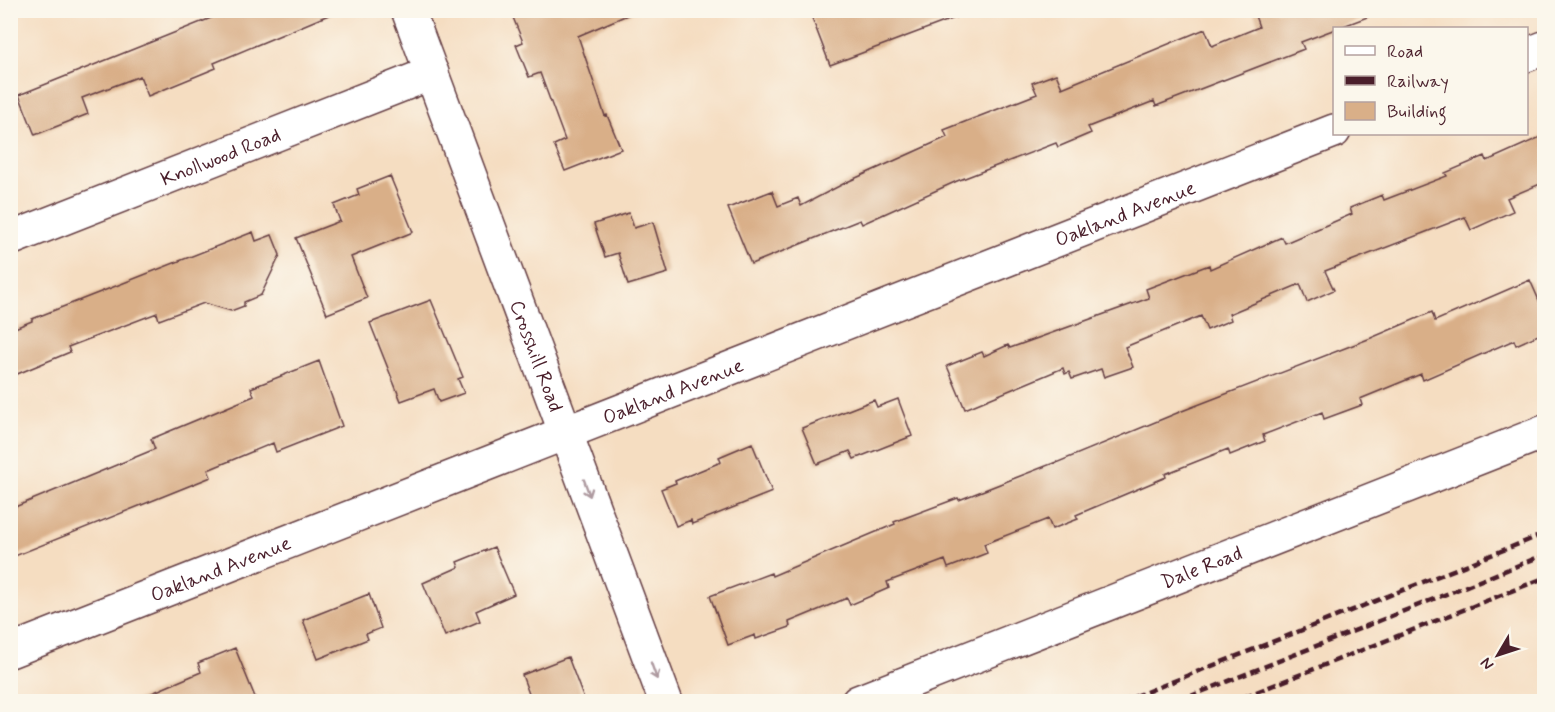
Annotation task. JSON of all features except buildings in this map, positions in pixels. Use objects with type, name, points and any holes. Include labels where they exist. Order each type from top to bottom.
[{"type":"street","name":"Crosshill Road","points":[[408,10],[666,702]]},
{"type":"street","points":[[1528,55],[1545,48]]},
{"type":"street","name":"Knollwood Road","points":[[10,239],[432,73]]},
{"type":"street","name":"Oakland Avenue","points":[[10,651],[1333,132]]},
{"type":"street","name":"Dale Road","points":[[858,702],[1545,432]]},
{"type":"railway","points":[[1121,702],[1544,534]]},
{"type":"railway","points":[[1176,702],[1544,555]]},
{"type":"railway","points":[[1231,702],[1544,578]]}]
